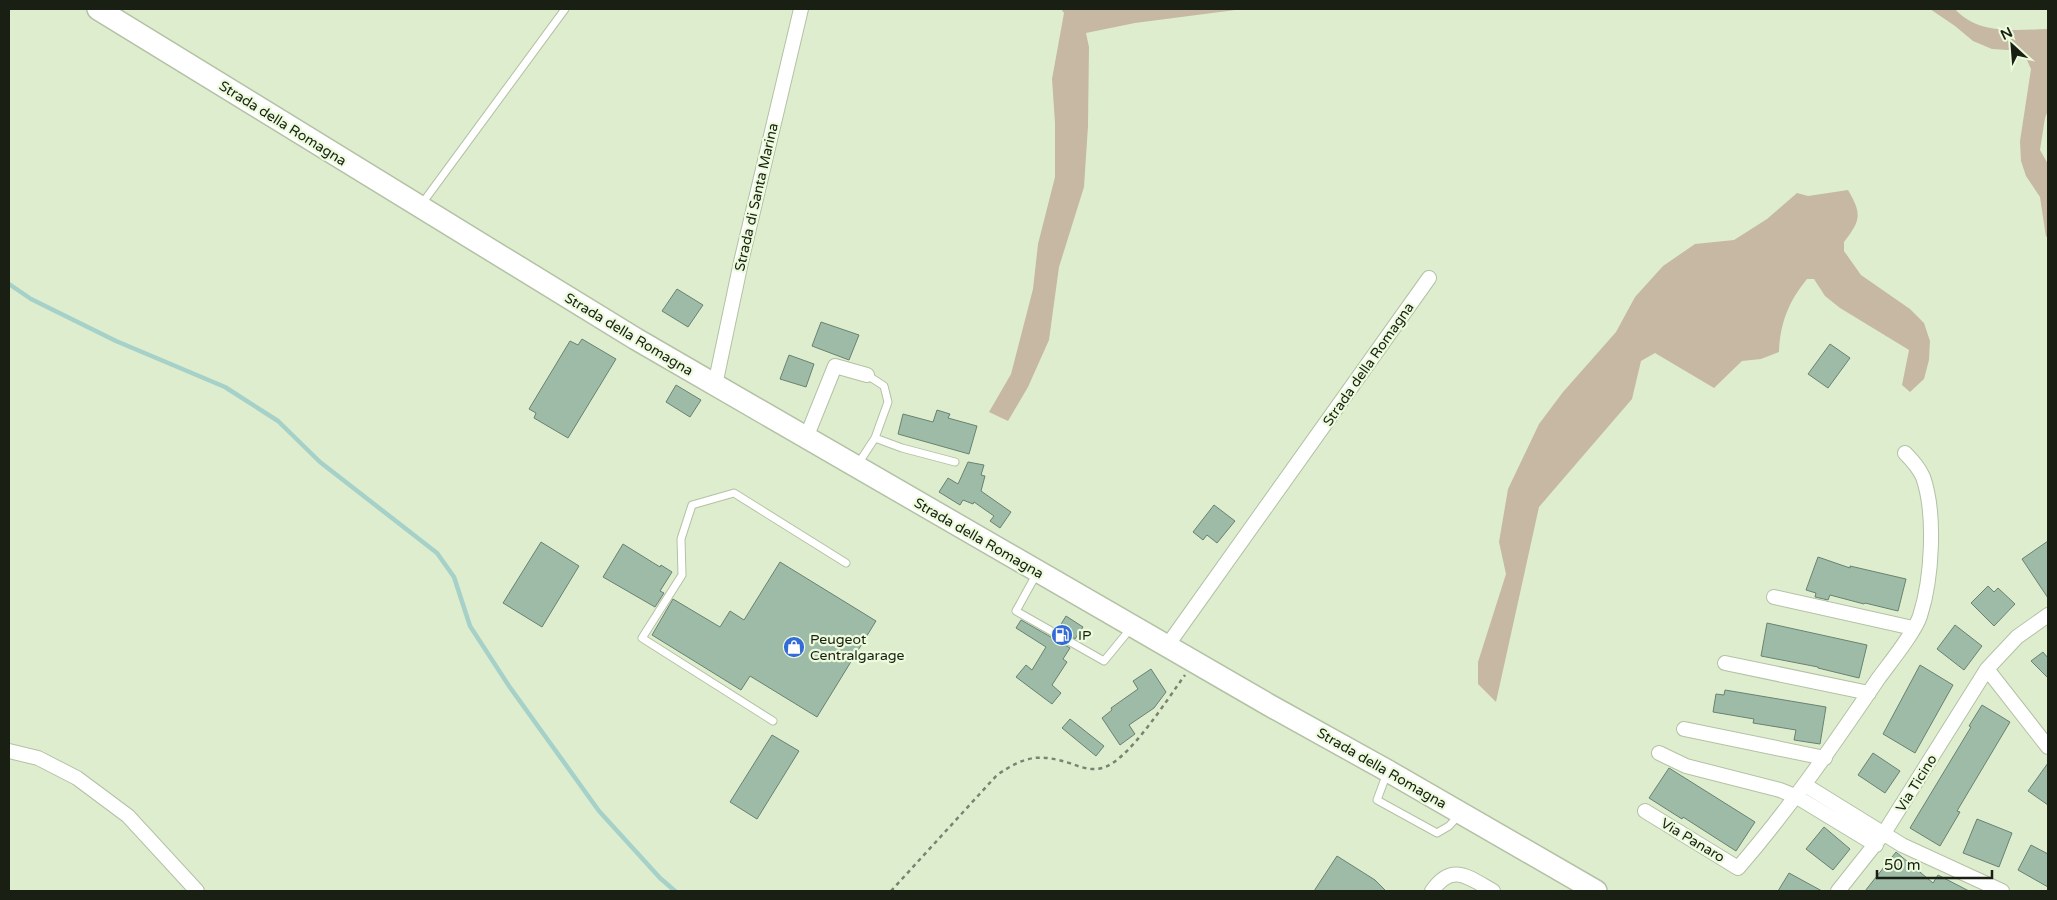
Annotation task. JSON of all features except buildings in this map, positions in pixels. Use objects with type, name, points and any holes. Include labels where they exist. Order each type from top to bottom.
[{"type":"main road","name":"Strada della Romagna","points":[[98,9],[420,208],[715,385],[1596,891]]},
{"type":"street","name":"Strada di Santa Marina","points":[[715,385],[741,262],[801,9]]},
{"type":"street","name":"Strada della Romagna","points":[[1167,646],[1429,278]]},
{"type":"street","points":[[806,438],[835,366],[867,375]]},
{"type":"street","name":"Via Panaro","points":[[1645,811],[1738,868],[1797,797],[1920,617],[1929,570],[1931,536],[1928,501],[1923,478],[1916,464],[1905,453]]},
{"type":"street","points":[[1774,597],[1913,628]]},
{"type":"street","name":"Via Ticino","points":[[1838,891],[1880,839],[1987,669],[2017,637],[2048,614]]},
{"type":"street","points":[[1725,663],[1869,693]]},
{"type":"street","points":[[1987,669],[2048,747]]},
{"type":"street","points":[[1684,729],[1825,758]]},
{"type":"street","points":[[9,751],[38,758],[77,778],[128,816],[197,891]]},
{"type":"street","points":[[1659,753],[1686,766],[1780,790],[1880,839],[1902,845],[2002,891]]},
{"type":"street","points":[[1804,785],[1880,839]]},
{"type":"street","points":[[1432,891],[1448,875],[1461,873],[1493,891]]},
{"type":"lane","points":[[420,208],[566,9]]},
{"type":"lane","points":[[856,467],[875,438],[888,402],[884,386],[867,375]]},
{"type":"lane","points":[[875,438],[902,448],[955,462]]},
{"type":"lane","points":[[773,721],[642,638],[682,575],[681,539],[692,505],[734,493],[846,563]]},
{"type":"lane","points":[[1038,572],[1016,611],[1056,634],[1104,661],[1132,626]]},
{"type":"lane","points":[[1388,771],[1377,800],[1437,833],[1449,826],[1461,813]]},
{"type":"path","points":[[891,891],[997,775],[1016,762],[1034,757],[1056,758],[1087,769],[1102,768],[1115,762],[1133,745],[1195,662]]},
{"type":"shaded area","points":[[1061,9],[1243,9],[1135,23],[1086,33],[1089,47],[1088,126],[1084,187],[1059,267],[1049,340],[1028,387],[1008,421],[989,412],[1011,374],[1033,289],[1038,244],[1055,177],[1055,123],[1052,79],[1064,13]]},
{"type":"shaded area","points":[[1930,9],[1955,9],[1964,17],[1986,27],[2011,30],[2048,29],[2048,110],[2040,150],[2048,164],[2048,235],[2046,237],[2040,197],[2026,176],[2021,161],[2020,141],[2031,69],[2023,51],[1992,49],[1973,41]]},
{"type":"shaded area","points":[[1848,190],[1856,205],[1858,217],[1854,228],[1844,242],[1844,251],[1861,275],[1910,309],[1924,323],[1930,341],[1929,360],[1924,379],[1910,392],[1902,385],[1909,350],[1840,308],[1825,296],[1814,279],[1807,279],[1790,304],[1781,331],[1779,352],[1761,359],[1742,361],[1714,388],[1655,353],[1641,361],[1632,399],[1539,507],[1496,702],[1478,684],[1478,662],[1506,574],[1499,542],[1508,489],[1539,424],[1563,392],[1616,332],[1635,297],[1663,266],[1695,244],[1734,240],[1767,219],[1797,193],[1808,196]]},
{"type":"waterway","points":[[9,284],[31,299],[116,341],[225,387],[278,421],[320,462],[437,553],[454,577],[470,626],[509,686],[599,811],[660,878],[675,891]]},
{"type":"place","name":"IP","points":[[1062,635]]},
{"type":"place","name":"Peugeot Centralgarage","points":[[794,647]]}]
